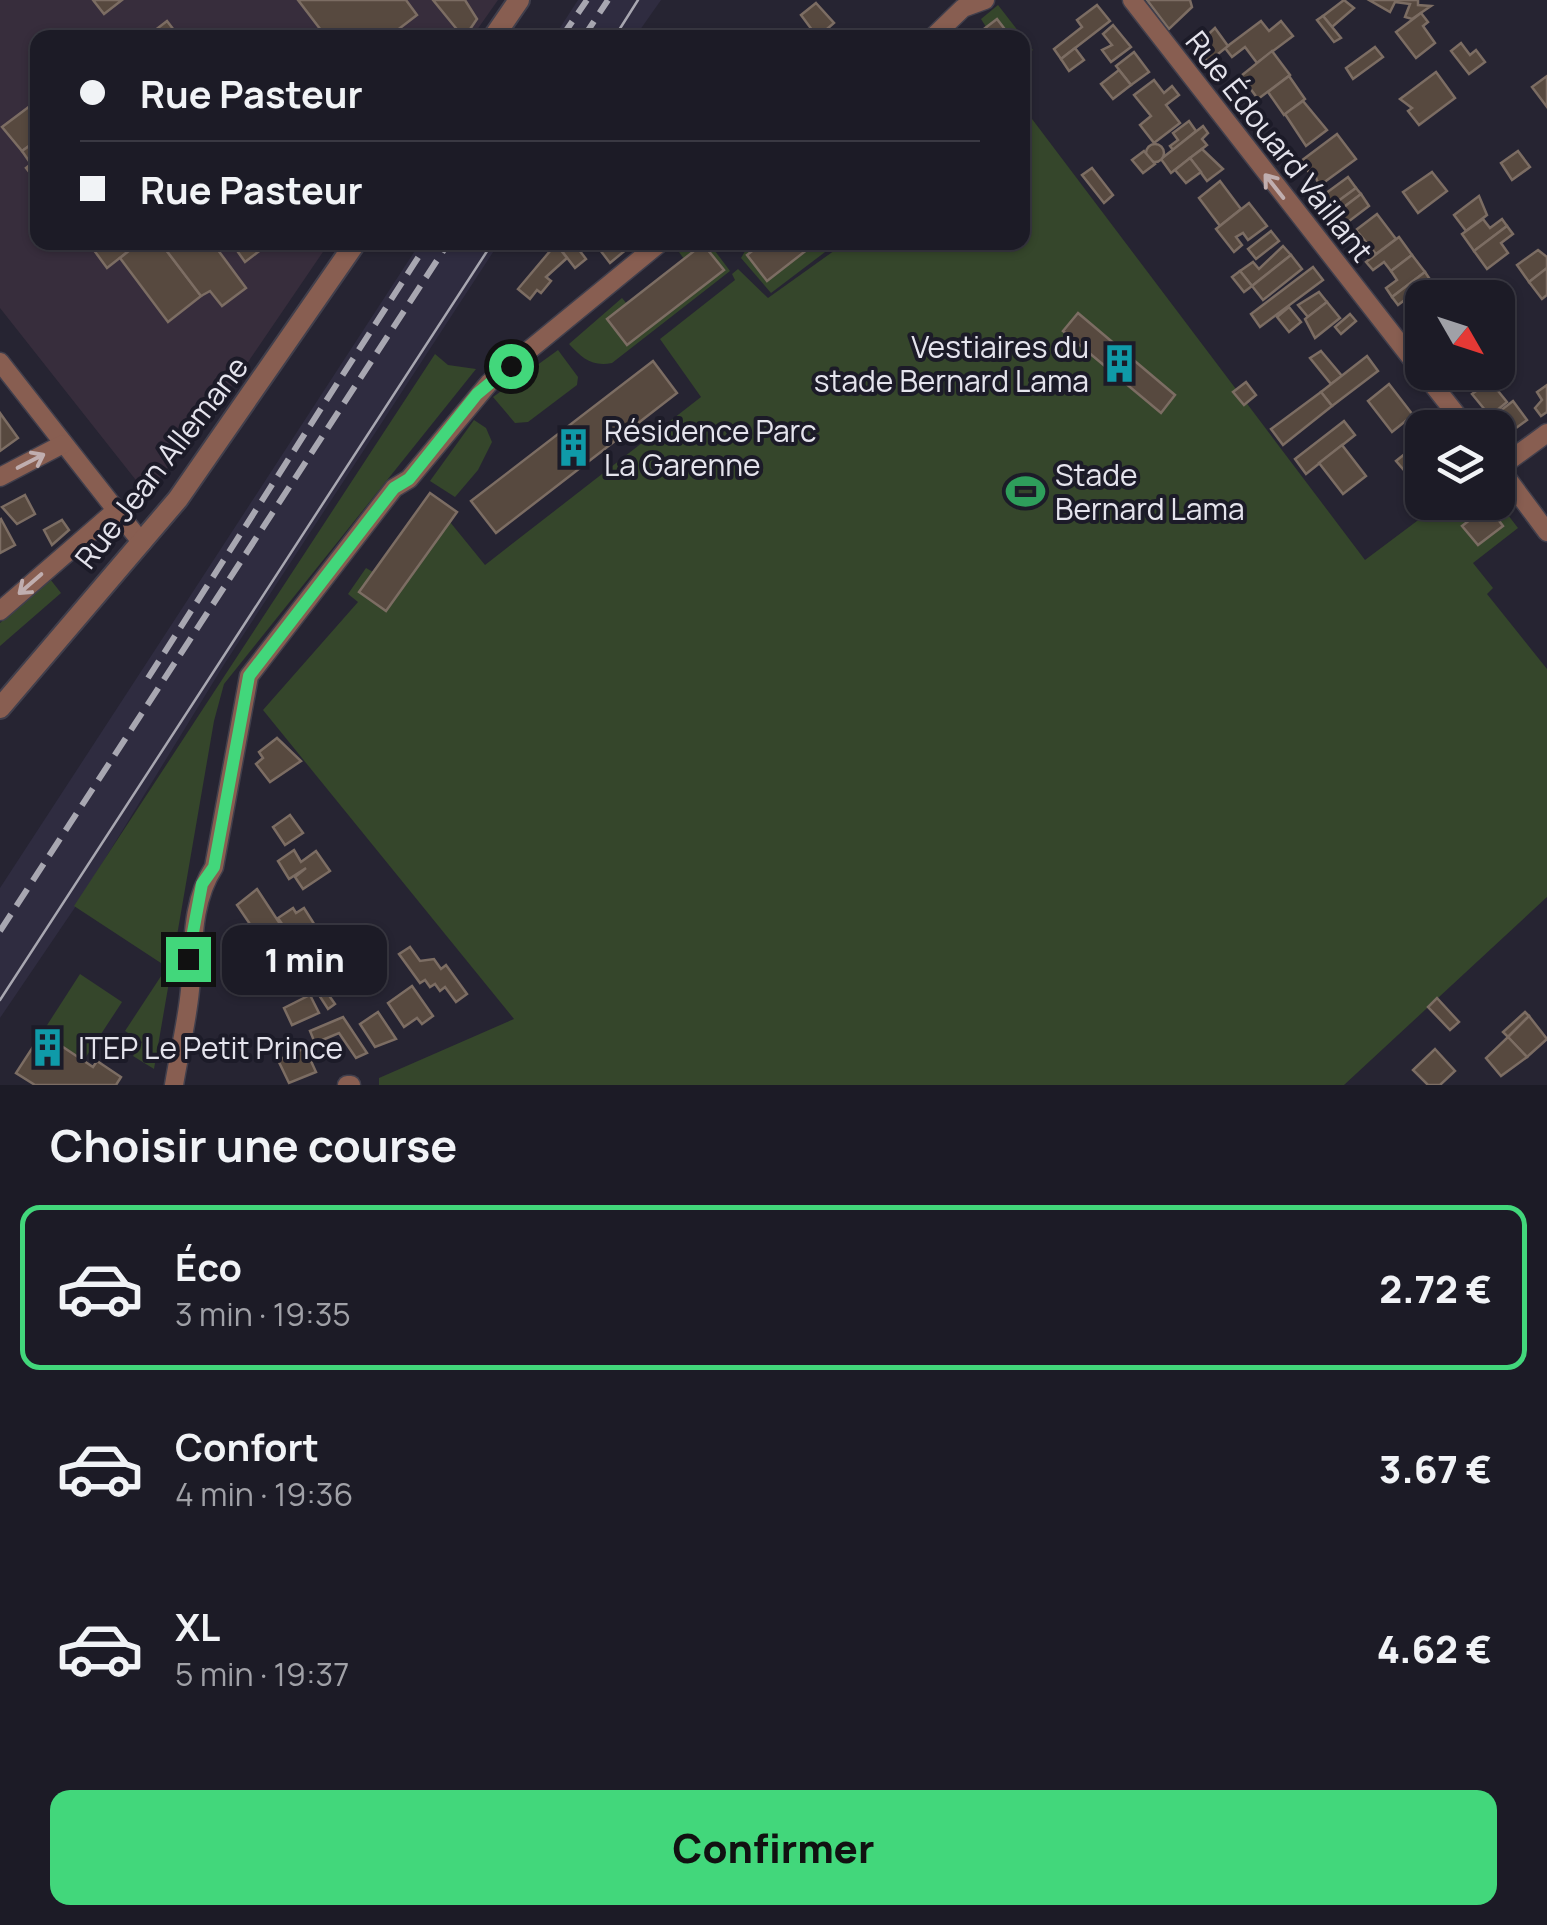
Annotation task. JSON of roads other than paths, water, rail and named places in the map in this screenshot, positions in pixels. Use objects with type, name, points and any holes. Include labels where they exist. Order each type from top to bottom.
[{"type":"street","points":[[498,30],[518,0]]},
{"type":"street","points":[[940,30],[963,8],[985,0]]},
{"type":"street","name":"Rue Édouard Vaillant","points":[[1132,0],[1405,349]]},
{"type":"street","name":"Rue Jean Allemane","points":[[0,708],[142,543],[262,382],[351,250]]},
{"type":"street","points":[[174,1085],[190,986],[188,959],[202,884],[214,867],[249,676],[394,488],[409,479],[477,394],[652,250]]},
{"type":"street","points":[[0,362],[142,543]]},
{"type":"street","name":"Rue Édouard Vaillant","points":[[1437,390],[1453,410]]},
{"type":"street","points":[[1515,455],[1547,433]]},
{"type":"street","points":[[0,477],[63,444]]},
{"type":"street","points":[[1515,490],[1547,532]]},
{"type":"street","points":[[0,611],[114,512]]},
{"type":"tram line","points":[[619,30],[638,0]]},
{"type":"tram line","points":[[0,1000],[488,250]]},
{"type":"railway","points":[[566,30],[587,0]]},
{"type":"railway","points":[[588,30],[608,0]]},
{"type":"railway","points":[[148,678],[423,250]]},
{"type":"railway","points":[[0,931],[444,250]]},
{"type":"place","name":"Vestiaires du stade Bernard Lama","points":[[1119,363]]},
{"type":"place","name":"Résidence Parc La Garenne","points":[[574,447]]},
{"type":"place","name":"Stade Bernard Lama","points":[[1025,491]]},
{"type":"place","name":"ITEP Le Petit Prince","points":[[48,1047]]}]
